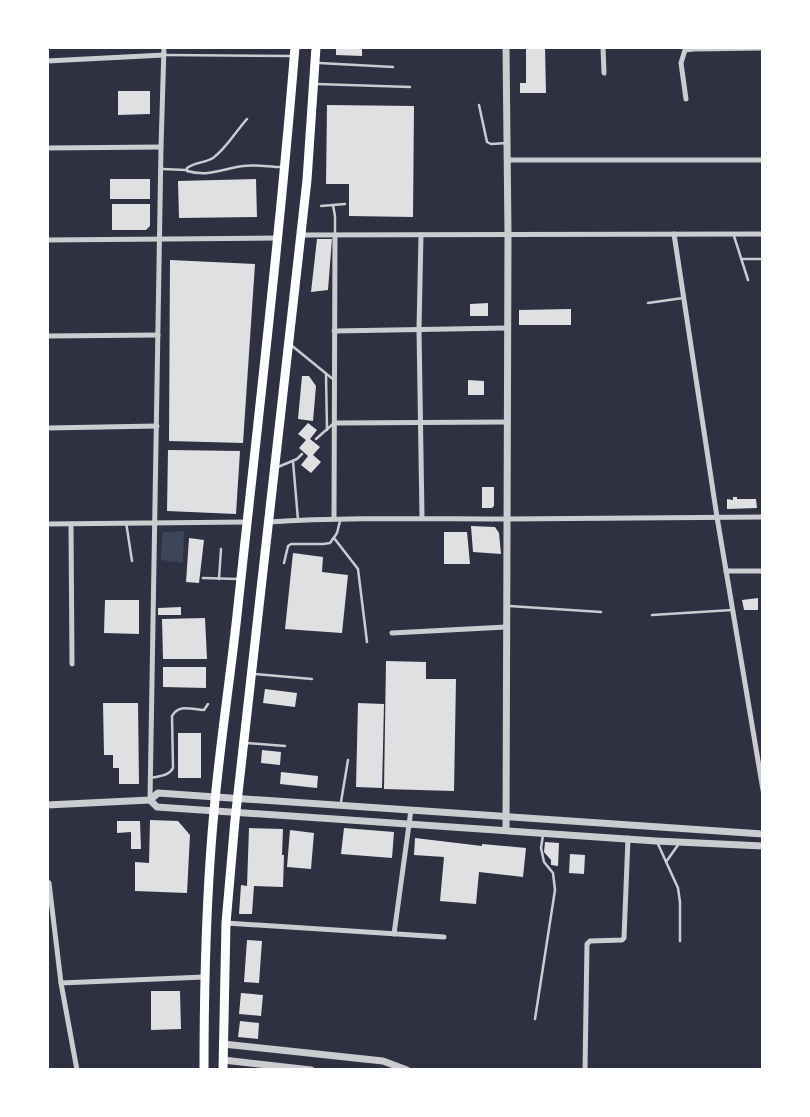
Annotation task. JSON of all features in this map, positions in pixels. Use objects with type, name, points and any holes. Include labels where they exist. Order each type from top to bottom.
[{"type":"main road","points":[[223,1065],[226,923],[235,813],[307,180],[316,47]]},
{"type":"main road","points":[[204,1070],[204,977],[210,852],[278,238],[295,52]]},
{"type":"street","points":[[164,47],[150,800],[157,807],[235,813],[763,846]]},
{"type":"street","points":[[506,47],[506,830]]},
{"type":"street","points":[[603,47],[604,73]]},
{"type":"street","points":[[686,99],[681,63],[685,50],[763,48]]},
{"type":"street","points":[[47,61],[164,55]]},
{"type":"street","points":[[47,148],[161,147]]},
{"type":"street","points":[[507,160],[763,160]]},
{"type":"street","points":[[674,234],[717,517],[763,790]]},
{"type":"street","points":[[300,235],[763,234]]},
{"type":"street","points":[[335,235],[337,518]]},
{"type":"street","points":[[421,235],[419,329],[422,517]]},
{"type":"street","points":[[47,240],[278,238]]},
{"type":"street","points":[[334,331],[507,328]]},
{"type":"street","points":[[47,336],[158,335]]},
{"type":"street","points":[[335,423],[507,422]]},
{"type":"street","points":[[47,428],[157,426]]},
{"type":"street","points":[[269,522],[422,517],[763,517]]},
{"type":"street","points":[[47,524],[247,522]]},
{"type":"street","points":[[71,524],[72,664]]},
{"type":"street","points":[[726,571],[763,571]]},
{"type":"street","points":[[392,633],[506,627]]},
{"type":"street","points":[[47,805],[150,800],[158,793],[763,834]]},
{"type":"street","points":[[394,934],[411,810]]},
{"type":"street","points":[[585,1070],[587,944],[590,941],[624,938],[628,838]]},
{"type":"street","points":[[47,881],[61,983],[77,1070]]},
{"type":"street","points":[[226,923],[444,937]]},
{"type":"street","points":[[61,983],[204,977]]},
{"type":"street","points":[[223,1044],[383,1061],[407,1070]]},
{"type":"street","points":[[223,1065],[311,1070]]},
{"type":"lane","points":[[164,55],[283,55],[295,52]]},
{"type":"lane","points":[[315,63],[393,67]]},
{"type":"lane","points":[[314,84],[410,87]]},
{"type":"lane","points":[[480,105],[488,142],[507,143]]},
{"type":"lane","points":[[186,170],[195,163],[215,156],[247,119]]},
{"type":"lane","points":[[160,169],[186,170],[199,174],[244,166],[285,167]]},
{"type":"lane","points":[[321,206],[345,204]]},
{"type":"lane","points":[[333,205],[335,235]]},
{"type":"lane","points":[[734,234],[748,280]]},
{"type":"lane","points":[[741,259],[763,259]]},
{"type":"lane","points":[[648,303],[684,298]]},
{"type":"lane","points":[[289,343],[334,380]]},
{"type":"lane","points":[[326,373],[327,430]]},
{"type":"lane","points":[[316,439],[335,423]]},
{"type":"lane","points":[[275,468],[302,454]]},
{"type":"lane","points":[[293,461],[298,520]]},
{"type":"lane","points":[[284,563],[288,546],[291,544],[330,543],[334,538],[337,518]]},
{"type":"lane","points":[[125,522],[132,561]]},
{"type":"lane","points":[[334,538],[358,569],[367,642]]},
{"type":"lane","points":[[219,579],[221,549]]},
{"type":"lane","points":[[203,578],[241,580]]},
{"type":"lane","points":[[506,606],[601,612]]},
{"type":"lane","points":[[652,615],[732,610]]},
{"type":"lane","points":[[252,674],[312,679]]},
{"type":"lane","points":[[151,778],[167,775],[173,768],[175,711],[181,708],[204,710],[208,704]]},
{"type":"lane","points":[[244,742],[285,746]]},
{"type":"lane","points":[[341,806],[348,760]]},
{"type":"lane","points":[[535,1019],[555,890],[553,873],[544,862],[541,848],[544,833]]},
{"type":"lane","points":[[656,841],[678,888],[680,941]]},
{"type":"lane","points":[[666,862],[680,842]]},
{"type":"shaded area","points":[[184,531],[183,563],[161,560],[164,532]]},
{"type":"building","points":[[336,47],[362,47],[362,56],[336,55]]},
{"type":"building","points":[[526,47],[545,47],[546,93],[520,93],[520,83],[526,83]]},
{"type":"building","points":[[118,91],[150,91],[150,114],[118,115]]},
{"type":"building","points":[[327,105],[414,106],[413,217],[349,216],[349,184],[326,184]]},
{"type":"building","points":[[110,179],[150,179],[150,199],[110,199]]},
{"type":"building","points":[[256,179],[257,217],[179,218],[178,181]]},
{"type":"building","points":[[112,204],[150,204],[150,226],[146,230],[112,230]]},
{"type":"building","points":[[317,239],[332,239],[328,290],[311,292]]},
{"type":"building","points":[[170,260],[255,264],[243,443],[169,441]]},
{"type":"building","points":[[488,303],[488,316],[470,316],[470,304]]},
{"type":"building","points":[[571,309],[571,325],[519,325],[519,310]]},
{"type":"building","points":[[302,376],[309,376],[316,386],[313,421],[298,419]]},
{"type":"building","points":[[468,380],[484,381],[484,395],[468,395]]},
{"type":"building","points":[[308,423],[317,430],[310,439],[320,447],[313,455],[321,462],[311,473],[301,465],[308,456],[299,448],[306,440],[298,434]]},
{"type":"building","points":[[168,450],[240,451],[236,514],[167,511]]},
{"type":"building","points":[[482,487],[494,487],[492,508],[482,508]]},
{"type":"building","points":[[733,497],[756,499],[757,508],[727,509],[727,499],[733,500]]},
{"type":"building","points":[[471,526],[495,527],[499,533],[501,554],[473,552]]},
{"type":"building","points":[[444,532],[467,532],[470,564],[444,564]]},
{"type":"building","points":[[189,538],[204,540],[199,583],[186,582]]},
{"type":"building","points":[[293,553],[323,557],[322,572],[348,575],[342,633],[285,629]]},
{"type":"building","points":[[758,598],[758,610],[744,610],[742,600]]},
{"type":"building","points":[[105,600],[139,600],[139,634],[104,633]]},
{"type":"building","points":[[181,607],[181,615],[158,615],[158,608]]},
{"type":"building","points":[[205,618],[207,659],[163,659],[162,619]]},
{"type":"building","points":[[386,661],[426,662],[426,679],[456,679],[454,791],[384,789]]},
{"type":"building","points":[[163,667],[206,667],[206,688],[163,687]]},
{"type":"building","points":[[265,689],[297,693],[295,707],[263,703]]},
{"type":"building","points":[[103,703],[138,703],[139,784],[119,784],[119,768],[113,768],[113,755],[104,755]]},
{"type":"building","points":[[358,703],[384,704],[382,788],[356,787]]},
{"type":"building","points":[[178,733],[201,733],[201,778],[178,778]]},
{"type":"building","points":[[262,750],[281,752],[280,765],[261,763]]},
{"type":"building","points":[[281,772],[318,776],[317,788],[280,784]]},
{"type":"building","points":[[150,820],[178,821],[190,835],[187,893],[135,891],[135,862],[149,863]]},
{"type":"building","points":[[117,821],[140,821],[141,849],[131,849],[131,832],[117,833]]},
{"type":"building","points":[[249,828],[283,829],[283,887],[254,886],[252,914],[239,914],[241,885],[247,886]]},
{"type":"building","points":[[344,828],[394,832],[392,858],[341,854]]},
{"type":"building","points":[[290,830],[314,833],[311,869],[287,867]]},
{"type":"building","points":[[415,838],[526,848],[523,877],[479,872],[476,904],[440,901],[444,857],[414,855]]},
{"type":"building","points":[[545,842],[559,843],[558,866],[551,865],[551,860],[544,852]]},
{"type":"building","points":[[570,854],[585,855],[584,874],[569,873]]},
{"type":"building","points":[[247,940],[262,941],[259,983],[244,982]]},
{"type":"building","points":[[151,991],[180,991],[181,1029],[151,1030]]},
{"type":"building","points":[[241,993],[263,995],[261,1016],[239,1014]]},
{"type":"building","points":[[240,1021],[259,1023],[258,1039],[238,1037]]}]
